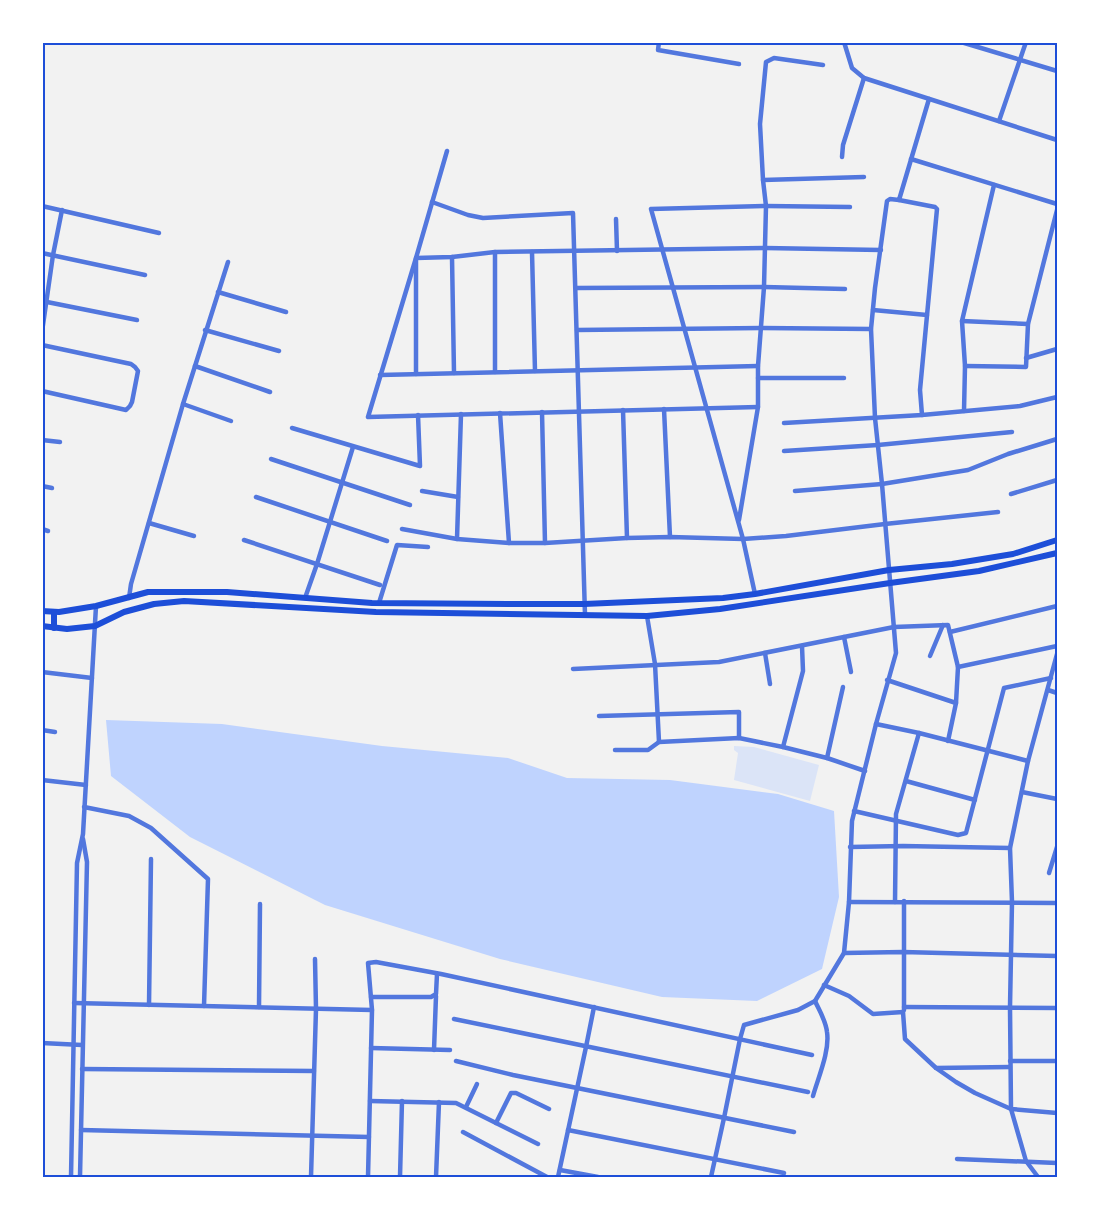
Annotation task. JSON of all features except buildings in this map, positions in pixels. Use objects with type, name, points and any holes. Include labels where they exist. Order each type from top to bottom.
[{"type":"main road","points":[[42,610],[54,612],[96,606],[148,592],[227,592],[379,603],[584,604],[723,598],[889,570],[951,564],[1013,554],[1057,540]]},
{"type":"main road","points":[[42,626],[67,629],[95,626],[123,612],[154,604],[184,601],[376,612],[647,616],[720,609],[979,572],[1057,553]]},
{"type":"main road","points":[[54,612],[54,628]]},
{"type":"street","points":[[659,42],[658,50],[739,64]]},
{"type":"street","points":[[844,42],[852,68],[864,78],[1057,140]]},
{"type":"street","points":[[961,42],[1057,71]]},
{"type":"street","points":[[999,121],[1026,42]]},
{"type":"street","points":[[739,522],[758,407],[766,206],[759,124],[766,62],[774,58],[823,65]]},
{"type":"street","points":[[842,157],[843,145],[864,78]]},
{"type":"street","points":[[899,200],[929,99]]},
{"type":"street","points":[[447,151],[368,417],[758,407]]},
{"type":"street","points":[[911,159],[1057,204]]},
{"type":"street","points":[[763,180],[864,177]]},
{"type":"street","points":[[964,411],[965,366],[962,321],[994,185]]},
{"type":"street","points":[[711,1177],[744,1025],[798,1010],[815,1001],[844,953],[854,811],[887,680],[896,654],[875,418],[871,329],[887,201],[890,199],[937,209],[920,390],[922,415]]},
{"type":"street","points":[[432,202],[483,218],[573,213],[585,615]]},
{"type":"street","points":[[42,206],[159,233]]},
{"type":"street","points":[[754,594],[739,522],[651,209],[766,206],[850,207]]},
{"type":"street","points":[[42,332],[44,302],[62,210]]},
{"type":"street","points":[[965,366],[1026,367],[1028,324],[1057,210]]},
{"type":"street","points":[[616,219],[617,251]]},
{"type":"street","points":[[416,258],[495,252],[765,248],[880,250]]},
{"type":"street","points":[[495,252],[495,372]]},
{"type":"street","points":[[532,252],[535,371]]},
{"type":"street","points":[[42,253],[145,275]]},
{"type":"street","points":[[452,257],[454,373]]},
{"type":"street","points":[[416,258],[416,374]]},
{"type":"street","points":[[129,598],[183,404],[228,262]]},
{"type":"street","points":[[576,288],[764,286],[845,289]]},
{"type":"street","points":[[218,292],[286,312]]},
{"type":"street","points":[[44,302],[137,320]]},
{"type":"street","points":[[873,310],[927,315]]},
{"type":"street","points":[[962,321],[1028,324]]},
{"type":"street","points":[[577,330],[871,329]]},
{"type":"street","points":[[205,330],[279,351]]},
{"type":"street","points":[[42,345],[131,364],[138,371],[132,402],[126,410],[42,391]]},
{"type":"street","points":[[1026,358],[1057,349]]},
{"type":"street","points":[[195,366],[270,392]]},
{"type":"street","points":[[381,375],[758,366]]},
{"type":"street","points":[[758,378],[844,378]]},
{"type":"street","points":[[784,423],[922,415],[1020,406],[1057,397]]},
{"type":"street","points":[[183,404],[231,422]]},
{"type":"street","points":[[664,409],[670,537]]},
{"type":"street","points":[[623,410],[627,538]]},
{"type":"street","points":[[542,412],[545,543]]},
{"type":"street","points":[[500,413],[509,543]]},
{"type":"street","points":[[457,539],[461,414]]},
{"type":"street","points":[[292,428],[420,466],[418,415]]},
{"type":"street","points":[[784,451],[878,445],[1012,432]]},
{"type":"street","points":[[795,491],[882,484],[968,470],[1008,453],[1057,439]]},
{"type":"street","points":[[42,440],[60,442]]},
{"type":"street","points":[[305,598],[353,447]]},
{"type":"street","points":[[271,459],[410,505]]},
{"type":"street","points":[[1011,494],[1057,480]]},
{"type":"street","points":[[42,486],[51,488]]},
{"type":"street","points":[[422,491],[458,496]]},
{"type":"street","points":[[256,497],[387,541]]},
{"type":"street","points":[[402,529],[457,539],[509,543],[670,537],[743,539],[998,512]]},
{"type":"street","points":[[149,523],[194,536]]},
{"type":"street","points":[[42,529],[48,531]]},
{"type":"street","points":[[244,540],[380,585]]},
{"type":"street","points":[[379,603],[397,545],[428,547]]},
{"type":"street","points":[[71,1177],[77,863],[83,834],[96,606]]},
{"type":"street","points":[[950,632],[1057,606]]},
{"type":"street","points":[[647,616],[655,664],[659,742]]},
{"type":"street","points":[[930,656],[943,625]]},
{"type":"street","points":[[573,669],[719,662],[894,627],[948,625],[958,667],[956,703],[948,741]]},
{"type":"street","points":[[844,637],[851,672]]},
{"type":"street","points":[[783,747],[803,671],[802,646]]},
{"type":"street","points":[[958,667],[1057,646]]},
{"type":"street","points":[[765,653],[770,684]]},
{"type":"street","points":[[1038,1177],[1026,1161],[1011,1109],[1010,848],[1028,761],[1057,654]]},
{"type":"street","points":[[42,672],[92,678]]},
{"type":"street","points":[[854,811],[958,835],[966,833],[1004,688],[1051,678]]},
{"type":"street","points":[[887,680],[956,703]]},
{"type":"street","points":[[827,759],[843,687]]},
{"type":"street","points":[[1048,690],[1057,693]]},
{"type":"street","points":[[599,716],[739,712],[739,738]]},
{"type":"street","points":[[876,724],[1028,761]]},
{"type":"street","points":[[42,730],[55,732]]},
{"type":"street","points":[[895,902],[897,814],[919,733]]},
{"type":"street","points":[[615,750],[648,750],[659,742],[739,738],[783,747],[865,771]]},
{"type":"street","points":[[42,780],[86,784]]},
{"type":"street","points":[[906,781],[975,800]]},
{"type":"street","points":[[1022,792],[1057,799]]},
{"type":"street","points":[[84,807],[129,816],[151,828],[208,879],[204,1006]]},
{"type":"street","points":[[80,1177],[87,862],[83,834]]},
{"type":"street","points":[[850,847],[1010,848]]},
{"type":"street","points":[[1049,873],[1057,847]]},
{"type":"street","points":[[149,1005],[150,860]]},
{"type":"street","points":[[904,901],[905,1039],[936,1068],[975,1093],[1011,1109],[1057,1113]]},
{"type":"street","points":[[849,902],[1057,903]]},
{"type":"street","points":[[259,1008],[260,904]]},
{"type":"street","points":[[844,953],[903,952],[1057,956]]},
{"type":"street","points":[[311,1177],[316,1009],[315,959]]},
{"type":"street","points":[[368,1177],[372,1010],[368,963],[376,962],[437,974],[812,1055]]},
{"type":"street","points":[[434,1050],[437,974]]},
{"type":"street","points":[[824,985],[849,996],[873,1014],[904,1009],[1057,1008]]},
{"type":"street","points":[[371,997],[431,997],[436,994]]},
{"type":"street","points":[[813,1096],[826,1051],[827,1032],[815,1001]]},
{"type":"street","points":[[74,1004],[372,1010]]},
{"type":"street","points":[[558,1177],[594,1007]]},
{"type":"street","points":[[454,1019],[808,1092]]},
{"type":"street","points":[[42,1043],[82,1045]]},
{"type":"street","points":[[371,1048],[450,1050]]},
{"type":"street","points":[[456,1061],[513,1075],[794,1132]]},
{"type":"street","points":[[1010,1061],[1057,1061]]},
{"type":"street","points":[[936,1068],[1010,1067]]},
{"type":"street","points":[[82,1069],[314,1071]]},
{"type":"street","points":[[466,1107],[477,1084]]},
{"type":"street","points":[[496,1123],[513,1092],[549,1109]]},
{"type":"street","points":[[370,1101],[456,1103],[538,1144]]},
{"type":"street","points":[[400,1177],[402,1101]]},
{"type":"street","points":[[436,1177],[439,1102]]},
{"type":"street","points":[[81,1130],[369,1137]]},
{"type":"street","points":[[568,1130],[784,1173]]},
{"type":"street","points":[[463,1132],[547,1177]]},
{"type":"street","points":[[957,1159],[1057,1163]]},
{"type":"street","points":[[560,1170],[598,1177]]},
{"type":"shaded area","points":[[734,746],[754,747],[819,765],[810,801],[734,780],[738,753],[734,750]]},
{"type":"water","points":[[106,720],[222,724],[382,746],[508,758],[567,778],[670,780],[778,794],[834,811],[839,897],[822,969],[757,1001],[662,997],[500,959],[325,905],[190,837],[111,776]]}]
